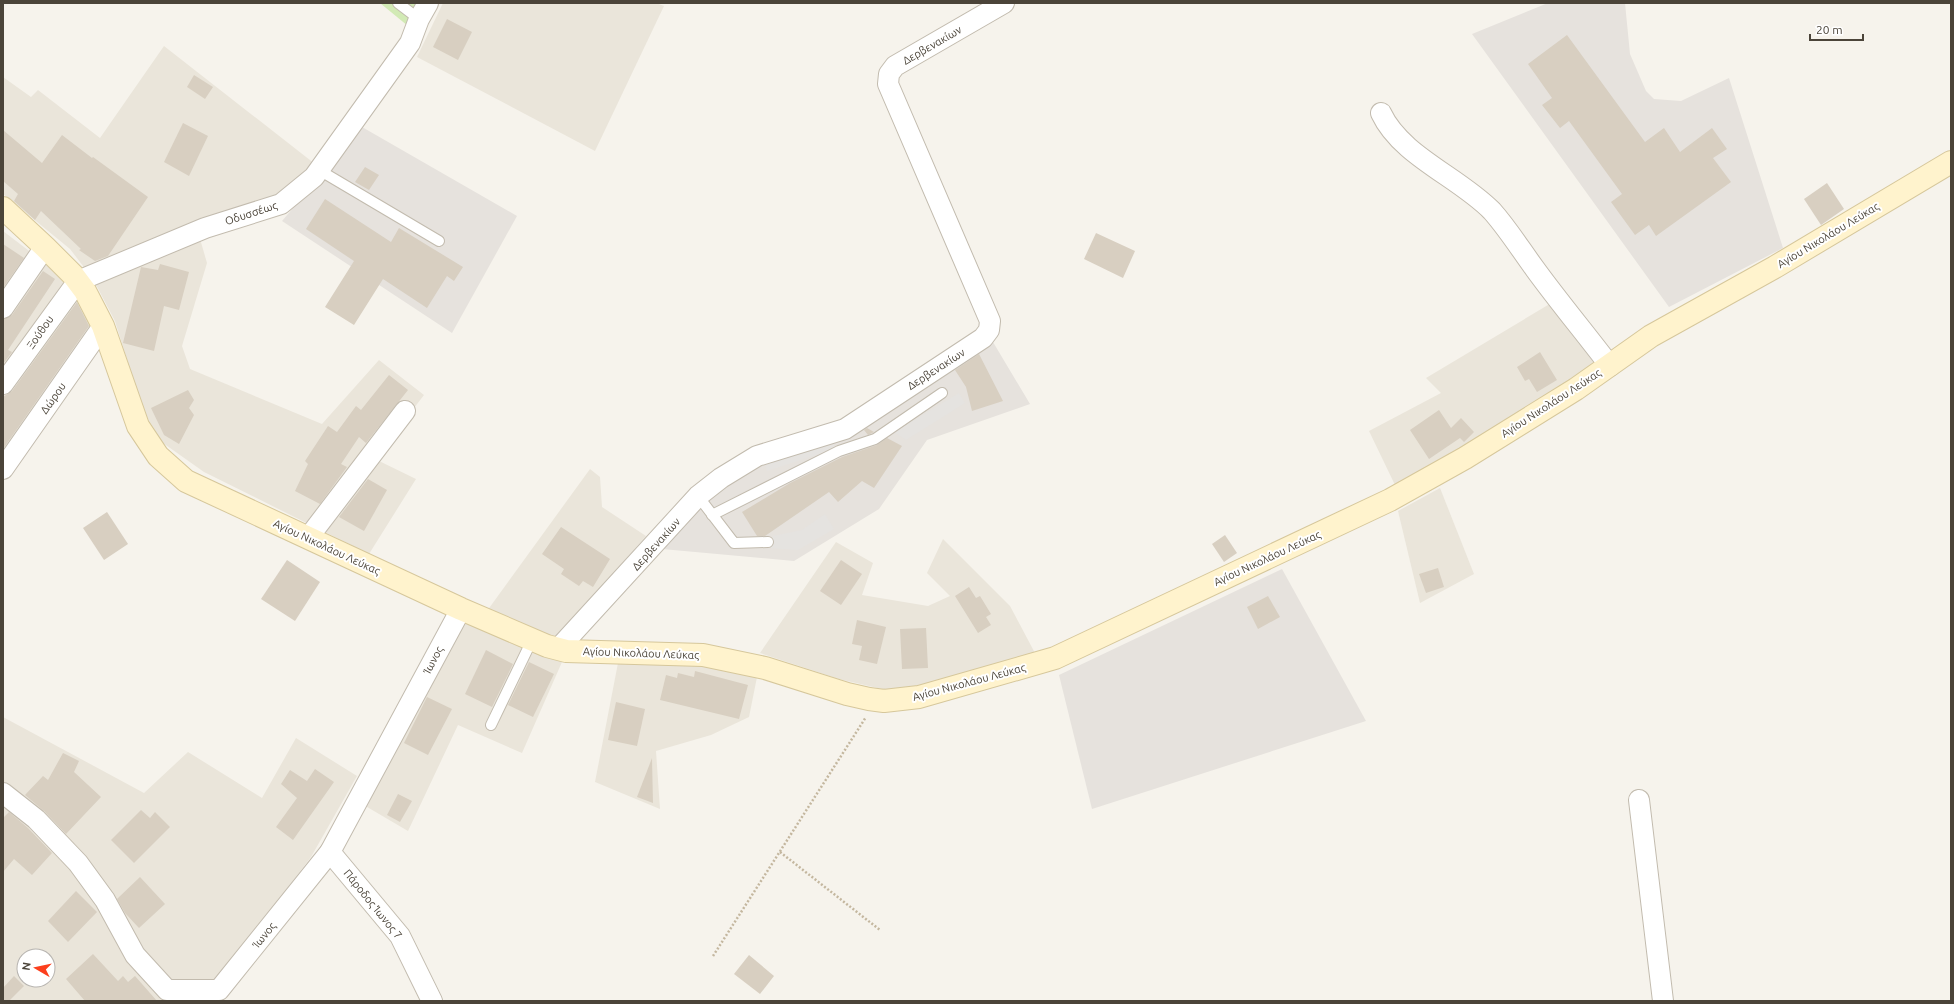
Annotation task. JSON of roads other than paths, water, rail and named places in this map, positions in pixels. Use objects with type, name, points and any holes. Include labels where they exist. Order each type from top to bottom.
[{"type":"main road","name":"Αγίου Νικολάου Λεύκας","points":[[3,208],[45,247],[78,281],[90,299],[103,326],[135,419],[145,438],[158,456],[186,481],[461,609],[532,640],[558,649],[703,655],[728,659],[779,672],[847,694],[877,700],[919,697],[1022,669],[1073,651],[1166,604],[1255,564],[1408,490],[1472,454],[1610,366],[1651,336],[1774,267],[1951,162]]},
{"type":"street","name":"Δερβενακίων","points":[[558,649],[698,496],[721,478],[757,456],[845,428],[974,345],[983,338],[989,330],[990,321],[987,312],[888,84],[889,74],[895,66],[1004,3]]},
{"type":"street","name":"Οδυσσέως","points":[[78,281],[205,228],[282,204],[314,177],[410,43],[424,11]]},
{"type":"street","points":[[1382,113],[1387,126],[1397,136],[1414,151],[1464,186],[1492,211],[1610,366]]},
{"type":"street","points":[[3,308],[45,247]]},
{"type":"street","name":"Ξούθου","points":[[3,384],[78,281]]},
{"type":"street","name":"Δώρου","points":[[3,469],[103,326]]},
{"type":"street","points":[[308,538],[405,411]]},
{"type":"street","name":"Ίωνος","points":[[3,793],[36,819],[78,863],[105,900],[135,955],[160,995],[220,996],[330,852],[461,609]]},
{"type":"street","points":[[1639,800],[1663,1001]]},
{"type":"street","name":"Πάροδος Ίωνος 7","points":[[330,852],[400,936],[432,1001]]},
{"type":"lane","points":[[398,3],[424,11]]},
{"type":"lane","points":[[319,170],[439,241]]},
{"type":"lane","points":[[712,515],[840,451],[875,439],[942,393]]},
{"type":"lane","points":[[698,496],[734,543],[768,542]]},
{"type":"lane","points":[[491,725],[532,640]]}]
